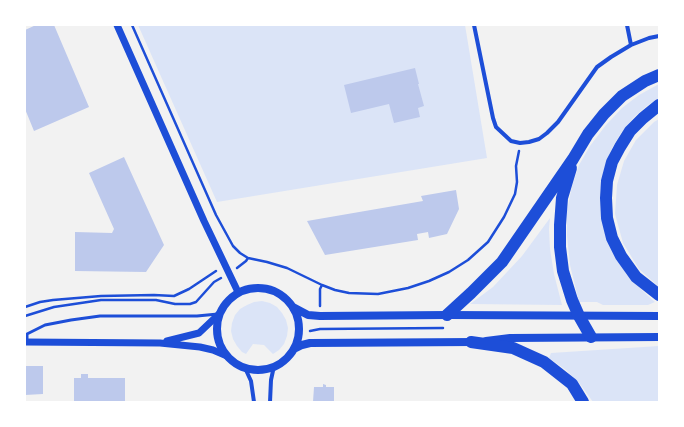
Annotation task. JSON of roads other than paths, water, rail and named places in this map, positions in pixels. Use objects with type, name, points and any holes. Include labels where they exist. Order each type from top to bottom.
[{"type":"highway","points":[[447,315],[502,262],[573,159],[588,134],[604,114],[622,96],[645,81],[659,75]]},
{"type":"highway","points":[[659,105],[642,118],[630,131],[620,147],[612,162],[606,198],[607,218],[612,238],[621,256],[636,277],[659,295]]},
{"type":"highway","points":[[573,159],[562,198],[560,247],[564,271],[572,300],[591,337]]},
{"type":"highway","points":[[471,342],[513,348],[544,362],[572,384],[583,402]]},
{"type":"main road","points":[[262,287],[274,290],[285,297],[293,307],[298,317],[298,339],[294,349],[285,360],[274,366],[260,370],[245,368],[235,363],[227,356],[221,347],[217,336],[219,314],[227,302],[238,292],[250,288],[262,287]]},
{"type":"main road","points":[[293,307],[308,315],[320,316],[659,316]]},
{"type":"main road","points":[[294,349],[310,343],[471,342],[510,338],[659,337]]},
{"type":"street","points":[[117,25],[238,292]]},
{"type":"street","points":[[474,25],[496,127],[510,140],[520,143],[539,139],[547,133],[558,122],[597,67],[631,45],[659,36]]},
{"type":"street","points":[[627,25],[631,45]]},
{"type":"street","points":[[160,343],[199,334],[219,314]]},
{"type":"street","points":[[26,342],[160,343],[200,347],[213,350],[227,356]]},
{"type":"street","points":[[270,402],[271,380],[274,366]]},
{"type":"street","points":[[245,368],[252,381],[254,402]]},
{"type":"lane","points":[[26,342],[27,334],[45,325],[71,320],[100,316],[197,316],[219,314]]}]
